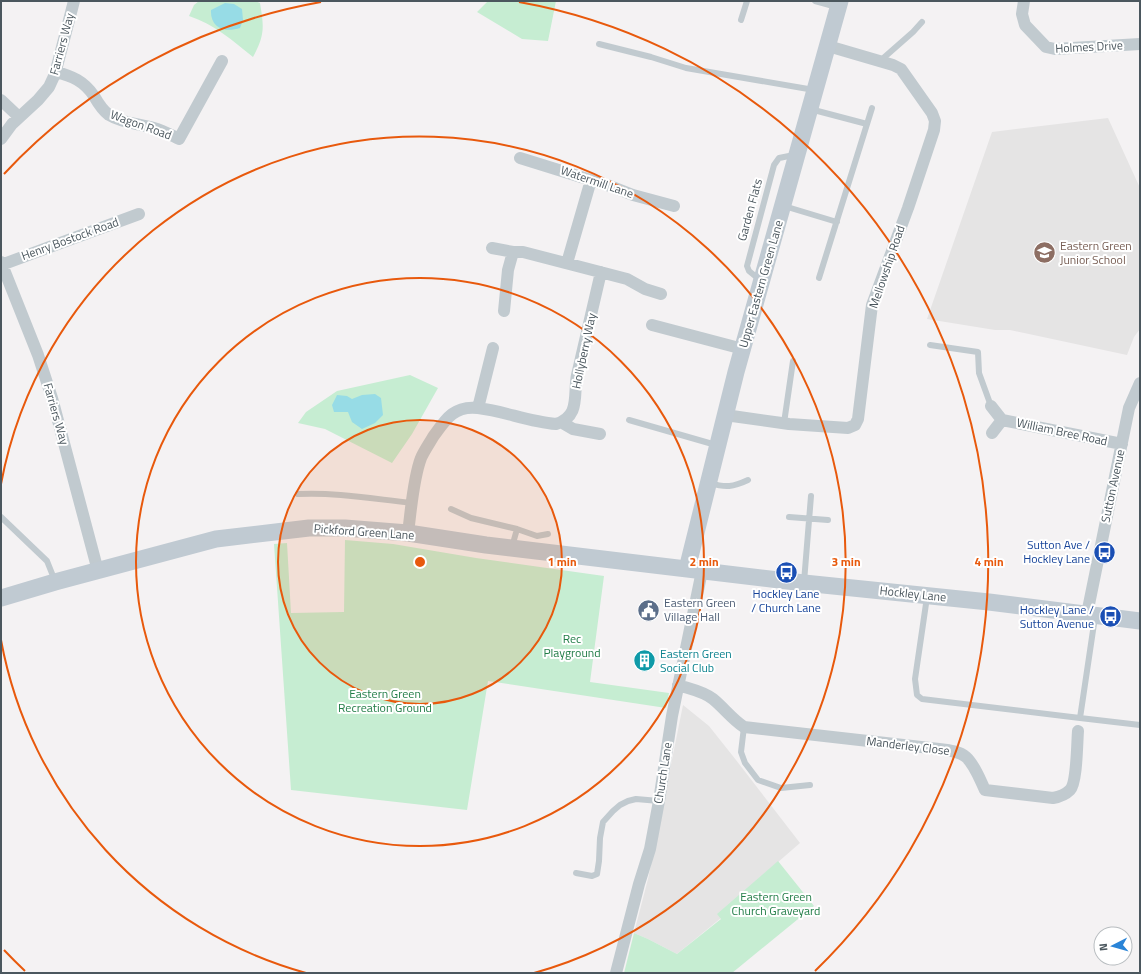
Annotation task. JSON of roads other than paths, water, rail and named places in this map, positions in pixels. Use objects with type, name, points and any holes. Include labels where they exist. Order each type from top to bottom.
[{"type":"street","name":"Farriers Way","points":[[1,139],[19,116],[44,94],[49,87],[56,72],[74,1]]},
{"type":"street","name":"Holmes Drive","points":[[1024,1],[1022,14],[1025,25],[1046,47],[1050,49],[1140,44]]},
{"type":"street","name":"Upper Eastern Green Lane","points":[[694,570],[708,483],[717,446],[797,154],[840,4]]},
{"type":"street","name":"Mellowship Road","points":[[725,415],[784,423],[848,428],[855,425],[858,419],[872,305],[908,208],[934,130],[935,121],[932,113],[901,70],[893,65],[828,46]]},
{"type":"street","name":"Wagon Road","points":[[56,72],[68,75],[80,81],[90,90],[100,106],[113,117],[156,129],[180,138],[222,61]]},
{"type":"street","points":[[1,100],[19,116]]},
{"type":"street","name":"Watermill Lane","points":[[520,158],[610,186],[633,195],[674,206]]},
{"type":"street","points":[[567,263],[591,180]]},
{"type":"street","name":"Henry Bostock Road","points":[[1,264],[139,214]]},
{"type":"street","points":[[492,248],[513,252],[523,252],[627,279],[645,289],[661,294]]},
{"type":"street","points":[[504,311],[508,270],[513,252]]},
{"type":"street","name":"Farriers Way","points":[[1,264],[38,356],[52,398],[98,570]]},
{"type":"street","name":"Hollyberry Way","points":[[561,422],[568,418],[575,405],[577,375],[601,272]]},
{"type":"street","points":[[652,325],[743,349]]},
{"type":"street","points":[[478,408],[493,348]]},
{"type":"street","name":"Sutton Avenue","points":[[1091,615],[1129,408],[1140,383]]},
{"type":"street","name":"William Bree Road","points":[[991,406],[1002,420],[1122,444]]},
{"type":"street","points":[[408,533],[421,457],[443,422],[457,411],[478,408],[550,424],[561,422],[573,429],[600,434]]},
{"type":"street","name":"William Bree Road","points":[[992,433],[1002,420]]},
{"type":"street","name":"Pickford Green Lane","points":[[1,598],[98,570],[216,539],[309,528],[345,528],[408,533],[512,548],[694,570]]},
{"type":"street","name":"Hockley Lane","points":[[694,570],[927,595],[1140,621]]},
{"type":"street","name":"Church Lane","points":[[616,973],[639,884],[650,849],[660,801],[694,570]]},
{"type":"street","points":[[678,685],[706,695],[714,700],[744,727]]},
{"type":"street","name":"Manderley Close","points":[[744,727],[956,752],[966,757],[975,770],[985,790],[1053,798],[1062,796],[1071,789],[1075,779],[1078,732]]},
{"type":"lane","points":[[741,20],[747,1]]},
{"type":"lane","points":[[815,1],[840,4]]},
{"type":"lane","points":[[880,61],[913,32],[922,22]]},
{"type":"lane","points":[[599,44],[651,57],[686,68],[816,90]]},
{"type":"lane","points":[[819,278],[872,108]]},
{"type":"lane","points":[[810,109],[867,124]]},
{"type":"lane","name":"Garden Flats","points":[[762,281],[749,271],[746,266],[774,165],[778,158],[797,154]]},
{"type":"lane","points":[[783,206],[837,222]]},
{"type":"lane","points":[[930,345],[978,352],[979,373],[991,406]]},
{"type":"lane","points":[[784,423],[793,361]]},
{"type":"lane","points":[[628,420],[717,446]]},
{"type":"lane","points":[[708,483],[724,487],[735,486],[748,480]]},
{"type":"lane","points":[[298,494],[350,495],[412,503]]},
{"type":"lane","points":[[804,582],[811,496]]},
{"type":"lane","points":[[451,509],[471,518],[517,529],[536,536],[548,534]]},
{"type":"lane","points":[[1,516],[47,561],[55,582]]},
{"type":"lane","points":[[789,517],[828,520]]},
{"type":"lane","points":[[512,548],[517,529]]},
{"type":"lane","points":[[927,595],[915,679],[917,695],[922,699],[1140,725]]},
{"type":"lane","points":[[1080,718],[1091,615]]},
{"type":"lane","points":[[744,727],[741,752],[746,763],[758,780],[780,788],[810,785]]},
{"type":"lane","points":[[576,874],[592,876],[597,874],[603,822],[613,811],[620,805],[636,799],[660,801]]},
{"type":"water","points":[[225,3],[234,4],[242,9],[243,20],[240,28],[229,30],[220,28],[213,21],[211,10]]},
{"type":"water","points":[[375,394],[381,398],[383,415],[375,423],[362,429],[352,422],[348,412],[334,412],[332,405],[337,395],[347,396],[352,399],[362,395]]},
{"type":"place","name":"Eastern Green Junior School","points":[[1045,253]]},
{"type":"place","name":"Sutton Ave / Hockley Lane","points":[[1105,552]]},
{"type":"place","name":"Hockley Lane / Church Lane","points":[[786,573]]},
{"type":"place","name":"Eastern Green Village Hall","points":[[649,610]]},
{"type":"place","name":"Hockley Lane / Sutton Avenue","points":[[1110,617]]},
{"type":"place","name":"Eastern Green Social Club","points":[[644,661]]},
{"type":"park label","name":"Rec Playground","points":[[572,646]]},
{"type":"park label","name":"Eastern Green Recreation Ground","points":[[385,701]]},
{"type":"park label","name":"Eastern Green Church Graveyard","points":[[776,904]]}]
